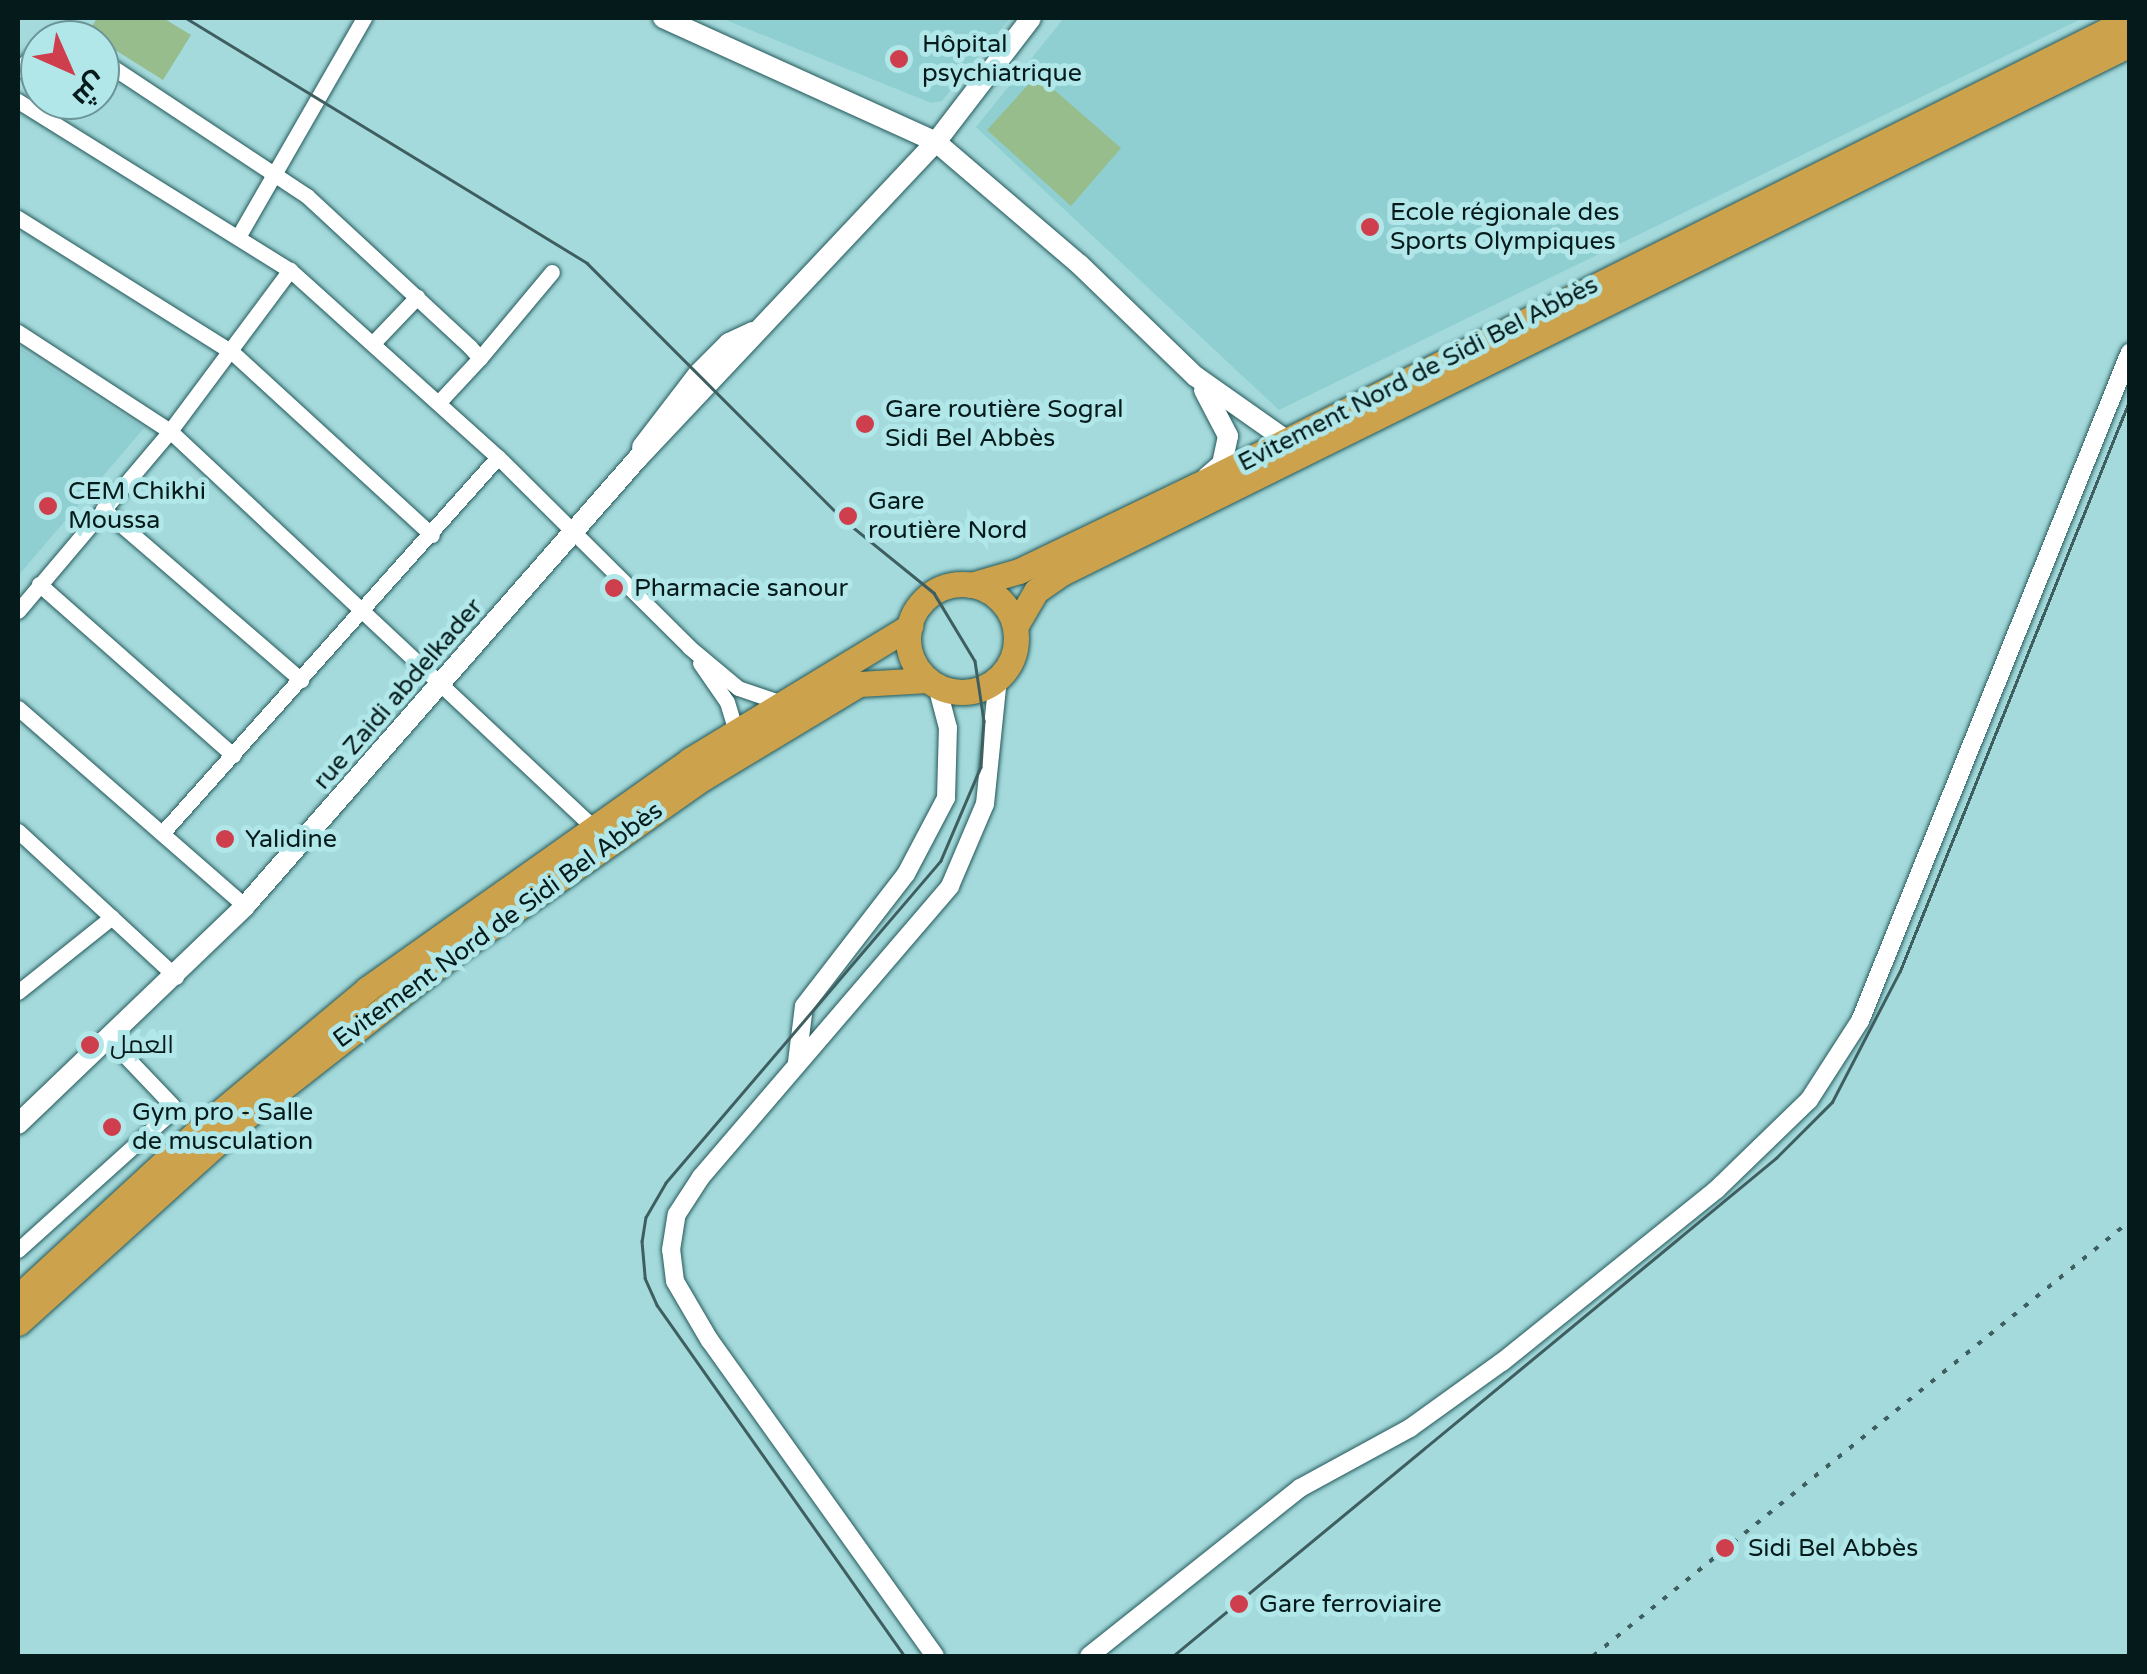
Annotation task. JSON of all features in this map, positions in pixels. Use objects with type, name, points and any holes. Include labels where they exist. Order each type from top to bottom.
[{"type":"highway","name":"Evitement Nord de Sidi Bel Abbès","points":[[971,585],[1019,571],[1196,486],[2130,19]]},
{"type":"highway","name":"Evitement Nord de Sidi Bel Abbès","points":[[1015,627],[1036,591],[1062,573],[2130,44]]},
{"type":"highway","points":[[971,585],[995,595],[1015,627],[1010,664],[998,679],[966,692],[933,683],[911,656],[910,626],[933,593],[971,585]]},
{"type":"highway","name":"Evitement Nord de Sidi Bel Abbès","points":[[18,1297],[300,1044],[592,828],[736,732],[910,626]]},
{"type":"highway","name":"Evitement Nord de Sidi Bel Abbès","points":[[18,1323],[274,1092],[477,936],[703,778],[859,684],[933,683]]},
{"type":"main road","points":[[664,18],[936,142],[1080,265],[1195,376],[1286,440]]},
{"type":"main road","name":"rue Zaidi abdelkader","points":[[18,1124],[176,978],[245,906],[638,458],[698,374],[729,343],[753,332],[936,142],[1031,18]]},
{"type":"main road","points":[[1195,376],[1228,436],[1222,464],[1196,486]]},
{"type":"street","points":[[238,237],[364,18]]},
{"type":"street","points":[[120,73],[271,176],[307,196],[480,358]]},
{"type":"street","points":[[18,101],[290,270],[498,457],[570,534],[689,648],[738,688],[783,704]]},
{"type":"street","points":[[18,218],[232,352],[432,535]]},
{"type":"street","points":[[18,610],[170,431],[290,270]]},
{"type":"street","points":[[439,402],[552,272]]},
{"type":"street","points":[[372,343],[417,297]]},
{"type":"street","points":[[18,332],[170,431],[592,828]]},
{"type":"street","points":[[1090,1656],[1300,1488],[1410,1428],[1502,1362],[1762,1151],[1809,1100],[1869,999],[2130,352]]},
{"type":"street","points":[[164,831],[498,457]]},
{"type":"street","points":[[103,510],[301,680]]},
{"type":"street","points":[[39,584],[233,755]]},
{"type":"street","points":[[689,648],[727,702],[736,732]]},
{"type":"street","points":[[935,1656],[710,1341],[671,1264],[673,1232],[687,1196],[797,1062],[938,903],[962,863],[991,775],[998,679]]},
{"type":"street","points":[[797,1062],[804,1006],[906,874],[936,824],[950,772],[933,683]]},
{"type":"street","points":[[18,708],[164,831],[245,906]]},
{"type":"street","points":[[18,831],[176,978]]},
{"type":"street","points":[[18,992],[112,918]]},
{"type":"street","points":[[18,967],[31,980]]},
{"type":"street","points":[[804,1006],[830,1026]]},
{"type":"street","points":[[18,1250],[170,1112],[172,1106],[110,1040]]},
{"type":"shaded area","name":"Hôpital psychiatrique","points":[[721,18],[1010,18],[942,101],[931,103]]},
{"type":"shaded area","name":"Ecole régionale des Sports Olympiques","points":[[1064,18],[2083,18],[1279,410],[976,127]]},
{"type":"shaded area","name":"CEM Chikhi Moussa","points":[[18,347],[144,428],[18,576]]},
{"type":"green space","points":[[163,18],[191,35],[163,80],[120,53],[120,20],[96,20]]},
{"type":"green space","points":[[1037,75],[1121,148],[1071,206],[987,130]]},
{"type":"tram line","points":[[186,18],[587,263],[844,520],[934,593],[975,661],[984,721],[981,767],[941,861],[666,1183],[646,1217],[642,1241],[645,1278],[657,1305],[905,1656]]},
{"type":"tram line","points":[[1173,1656],[1776,1158],[1832,1102],[1900,971],[2130,399]]},
{"type":"railway","points":[[1593,1656],[2130,1221]]},
{"type":"place","name":"Hôpital psychiatrique","points":[[899,59]]},
{"type":"place","name":"Ecole régionale des Sports Olympiques","points":[[1370,227]]},
{"type":"place","name":"Gare routière Sogral Sidi Bel Abbès","points":[[865,424]]},
{"type":"place","name":"CEM Chikhi Moussa","points":[[48,506]]},
{"type":"place","name":"Gare routière Nord","points":[[848,516]]},
{"type":"place","name":"Pharmacie sanour","points":[[614,588]]},
{"type":"place","name":"Yalidine","points":[[225,839]]},
{"type":"place","name":"العمل","points":[[90,1045]]},
{"type":"place","name":"Gym pro - Salle de musculation","points":[[112,1127]]},
{"type":"place","name":"Sidi Bel Abbès","points":[[1725,1548]]},
{"type":"place","name":"Gare ferroviaire","points":[[1239,1604]]}]
